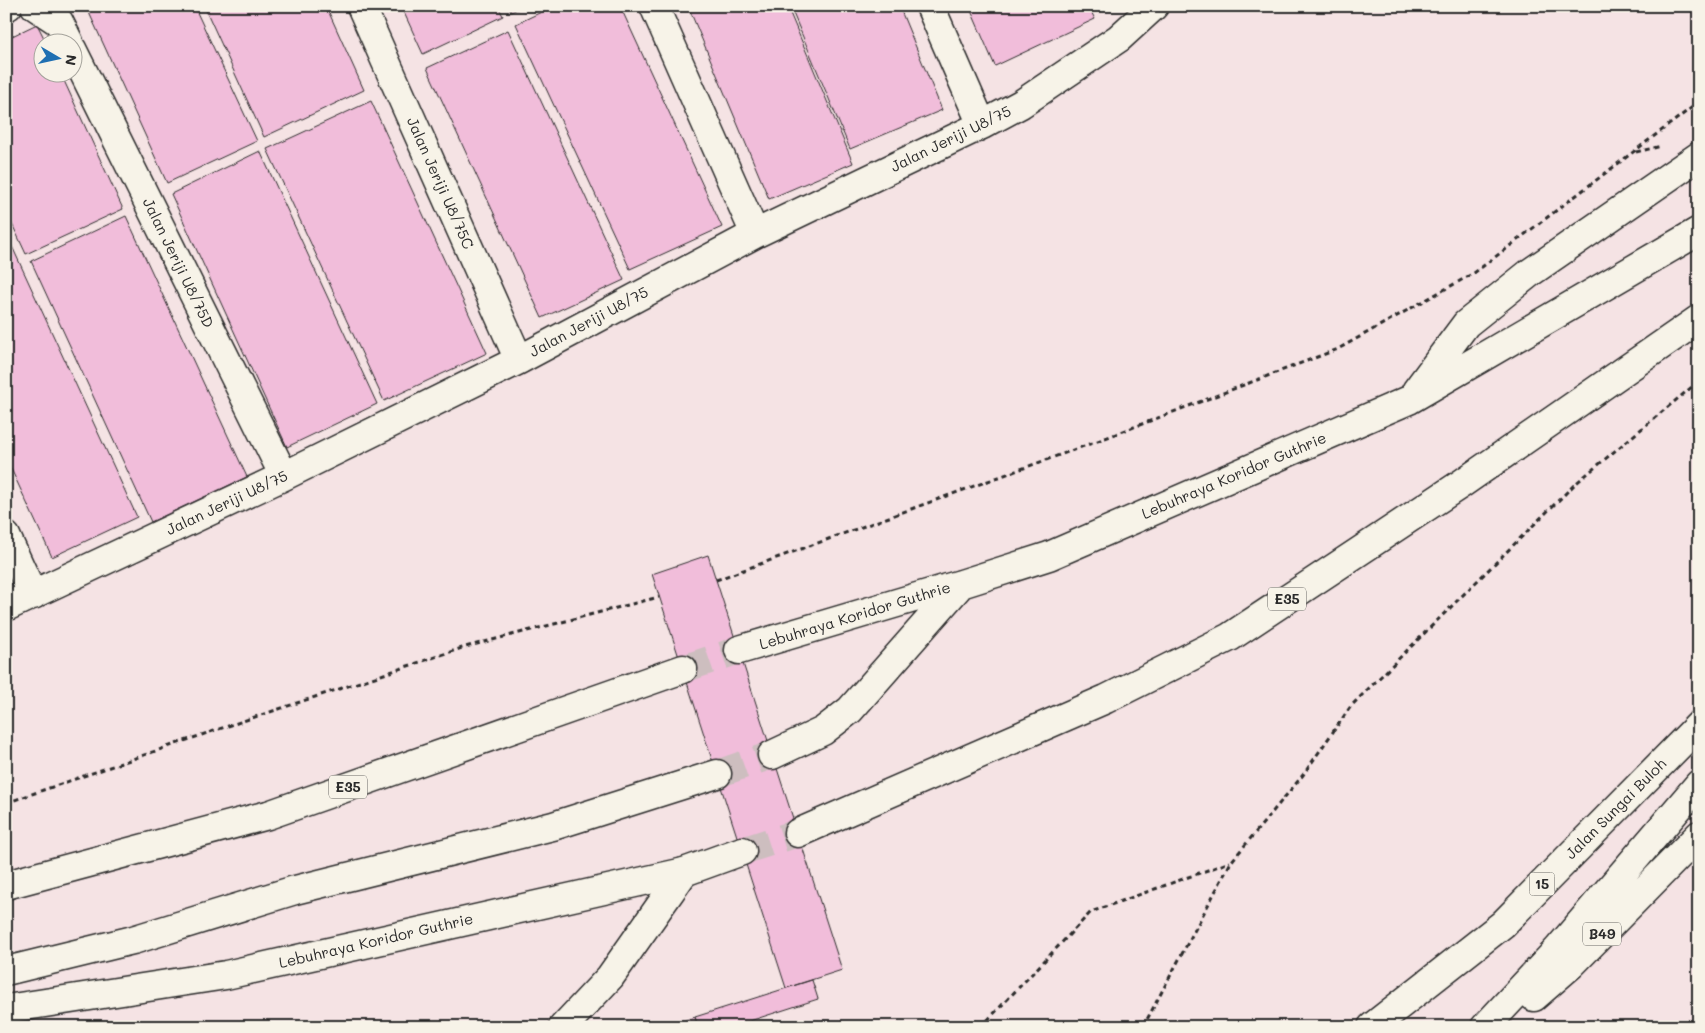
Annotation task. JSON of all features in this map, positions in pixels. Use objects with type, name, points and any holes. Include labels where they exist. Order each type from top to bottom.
[{"type":"main road","points":[[35,6],[59,22],[64,32]]},
{"type":"main road","name":"Jalan Jeriji U8/75C","points":[[361,6],[519,360]]},
{"type":"main road","points":[[654,6],[755,234]]},
{"type":"main road","points":[[930,6],[982,125]]},
{"type":"main road","name":"Jalan Jeriji U8/75","points":[[6,607],[284,476],[519,360],[755,234],[982,125],[1021,104],[1119,38],[1154,6]]},
{"type":"main road","name":"Jalan Jeriji U8/75D","points":[[82,69],[284,476]]},
{"type":"main road","points":[[1409,400],[1466,324],[1531,272],[1699,156]]},
{"type":"main road","name":"Lebuhraya Koridor Guthrie","points":[[739,650],[1049,556],[1409,400],[1699,231]]},
{"type":"main road","name":"E35","points":[[798,833],[1106,699],[1230,636],[1461,484],[1699,319]]},
{"type":"main road","points":[[6,536],[33,594]]},
{"type":"main road","points":[[772,755],[823,732],[850,710],[961,584]]},
{"type":"main road","name":"E35","points":[[6,885],[268,815],[683,670]]},
{"type":"main road","name":"Jalan Sungai Buloh","points":[[1372,1027],[1504,924],[1699,726]]},
{"type":"main road","points":[[6,971],[133,940],[295,890],[553,826],[716,774]]},
{"type":"main road","points":[[1485,1027],[1558,949],[1699,784]]},
{"type":"main road","name":"B49","points":[[1499,1027],[1572,964],[1699,835]]},
{"type":"main road","name":"Lebuhraya Koridor Guthrie","points":[[6,1009],[226,975],[684,872],[742,851]]},
{"type":"main road","points":[[563,1027],[610,976],[684,872]]},
{"type":"path","points":[[716,580],[1088,445],[1338,349],[1474,273],[1699,102]]},
{"type":"path","points":[[1143,1027],[1231,862],[1304,775],[1351,706],[1574,485],[1699,381]]},
{"type":"path","points":[[6,803],[216,730],[465,647],[659,598]]},
{"type":"path","points":[[981,1027],[1091,912],[1231,862]]},
{"type":"building","points":[[86,6],[194,6],[257,141],[167,183]]},
{"type":"building","points":[[204,6],[326,6],[364,90],[264,137]]},
{"type":"building","points":[[401,6],[498,6],[503,16],[423,54]]},
{"type":"building","points":[[508,6],[524,6],[511,12]]},
{"type":"building","points":[[554,6],[620,6],[722,227],[630,269],[516,24]]},
{"type":"building","points":[[688,6],[787,6],[853,163],[769,199]]},
{"type":"building","points":[[790,6],[899,6],[942,110],[850,149]]},
{"type":"building","points":[[969,6],[1088,6],[1095,19],[995,66]]},
{"type":"building","points":[[37,24],[41,32],[32,32],[32,82],[65,82],[123,209],[26,254],[6,211],[6,39]]},
{"type":"building","points":[[508,30],[624,280],[542,318],[427,68]]},
{"type":"building","points":[[371,101],[487,353],[384,401],[267,149]]},
{"type":"building","points":[[260,151],[377,404],[287,447],[171,194]]},
{"type":"building","points":[[126,216],[247,477],[151,522],[31,261]]},
{"type":"building","points":[[10,242],[137,517],[52,557],[6,458],[6,244]]},
{"type":"building","points":[[708,555],[842,970],[786,988],[652,574]]},
{"type":"building","points":[[812,980],[818,999],[731,1027],[698,1027],[695,1017]]},
{"type":"building","points":[[695,1017],[698,1027],[664,1027]]},
{"type":"tunnel","points":[[683,669],[739,650]]},
{"type":"tunnel","points":[[717,774],[772,755]]},
{"type":"tunnel","points":[[742,851],[798,833]]}]
